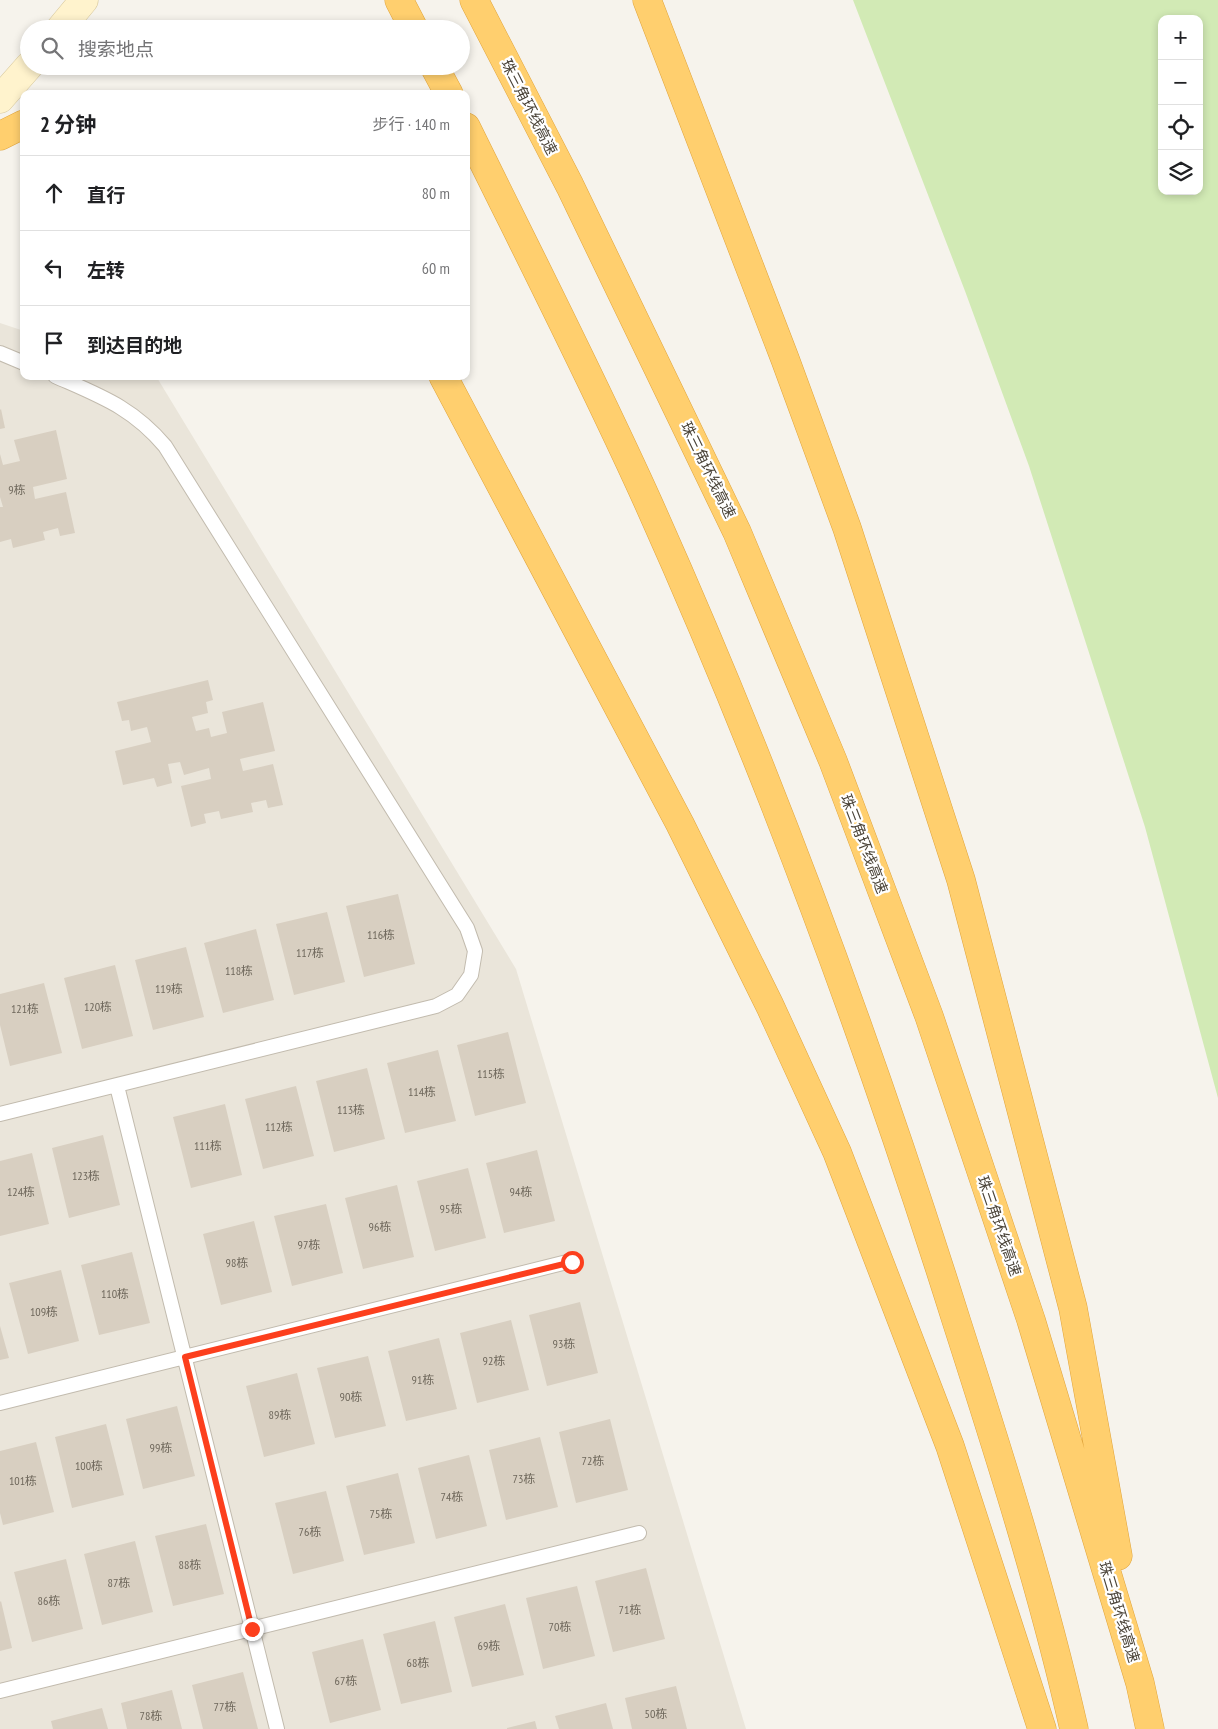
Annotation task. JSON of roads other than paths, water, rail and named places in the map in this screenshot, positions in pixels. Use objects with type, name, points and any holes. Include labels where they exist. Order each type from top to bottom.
[{"type":"highway","points":[[399,0],[409,20]]},
{"type":"highway","name":"珠三角环线高速","points":[[474,0],[570,186],[738,532],[833,761],[929,1016],[1031,1320],[1140,1683],[1150,1729]]},
{"type":"highway","points":[[646,0],[688,104],[847,528],[961,880],[1074,1308],[1140,1683]]},
{"type":"highway","points":[[439,75],[447,90]]},
{"type":"highway","points":[[0,136],[20,126]]},
{"type":"highway","points":[[470,135],[647,500],[760,766],[825,936],[923,1213],[987,1415],[1058,1657],[1074,1729]]},
{"type":"highway","points":[[445,380],[680,824],[770,1006],[838,1152],[950,1446],[1042,1729]]},
{"type":"main road","points":[[67,20],[84,0]]},
{"type":"main road","points":[[0,99],[21,75]]},
{"type":"lane","points":[[0,353],[20,361]]},
{"type":"lane","points":[[0,1114],[436,1006],[457,995],[472,975],[475,951],[467,928],[165,446],[149,427],[130,412],[63,380]]},
{"type":"lane","points":[[117,1086],[277,1729]]},
{"type":"lane","points":[[0,1403],[572,1262]]},
{"type":"lane","points":[[0,1691],[640,1533]]}]
